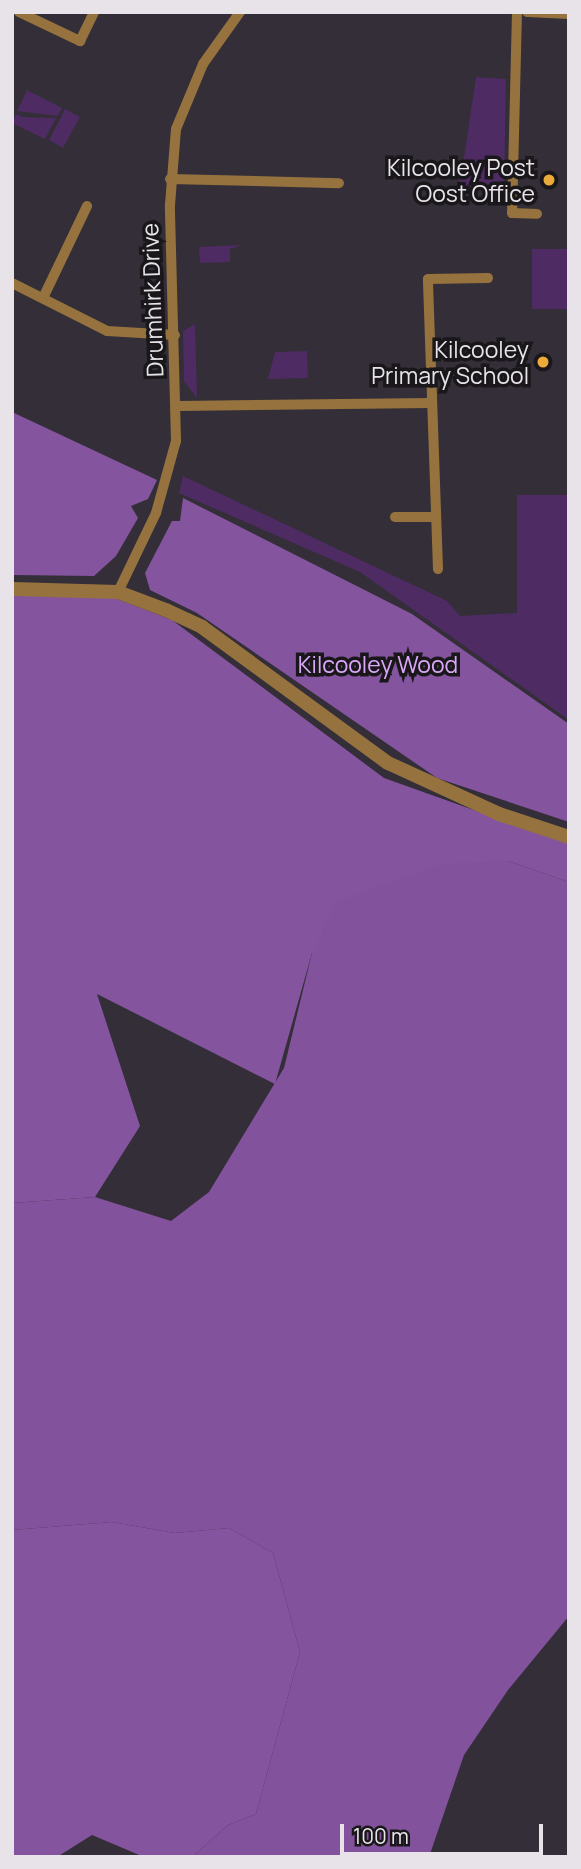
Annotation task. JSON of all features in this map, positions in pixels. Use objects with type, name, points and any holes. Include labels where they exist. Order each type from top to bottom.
[{"type":"street","points":[[19,12],[80,41],[94,12]]},
{"type":"street","name":"Drumhirk Drive","points":[[118,592],[168,479],[178,406],[170,178],[176,129],[203,64],[240,12]]},
{"type":"street","points":[[517,12],[512,213],[537,214]]},
{"type":"street","points":[[527,12],[569,14]]},
{"type":"street","points":[[170,178],[339,183]]},
{"type":"street","points":[[43,299],[87,206]]},
{"type":"street","points":[[438,569],[433,517],[428,279],[488,278]]},
{"type":"street","points":[[12,283],[107,331],[175,335]]},
{"type":"street","points":[[178,406],[431,403]]},
{"type":"street","points":[[395,517],[433,517]]},
{"type":"street","points":[[12,589],[118,592],[202,627],[388,763],[487,810],[569,837]]},
{"type":"shaded area","points":[[476,77],[506,79],[504,190],[459,191]]},
{"type":"shaded area","points":[[27,90],[62,108],[58,116],[17,111]]},
{"type":"shaded area","points":[[65,109],[80,117],[63,148],[49,140]]},
{"type":"shaded area","points":[[16,114],[23,117],[56,118],[45,139],[12,123]]},
{"type":"shaded area","points":[[242,245],[230,249],[230,262],[200,263],[199,247]]},
{"type":"shaded area","points":[[532,249],[569,249],[569,309],[532,309]]},
{"type":"shaded area","points":[[195,324],[197,398],[184,381],[183,331]]},
{"type":"shaded area","points":[[307,351],[308,378],[268,379],[275,352]]},
{"type":"shaded area","points":[[183,476],[447,601],[460,616],[517,613],[517,495],[569,495],[569,720],[360,572],[179,493]]},
{"type":"shaded area","points":[[508,861],[569,882],[569,1616],[508,1690],[464,1755],[429,1857],[192,1857],[228,1825],[256,1814],[300,1652],[273,1553],[229,1528],[175,1533],[112,1522],[12,1530],[12,1203],[95,1197],[171,1221],[209,1192],[284,1068],[312,953],[337,902],[441,864]]},
{"type":"green space","points":[[12,412],[157,480],[148,499],[131,506],[138,518],[116,556],[94,576],[12,575]]},
{"type":"green space","name":"Kilcooley Wood","points":[[183,498],[412,614],[569,724],[569,822],[437,778],[197,613],[150,590],[145,573],[172,521],[180,521]]},
{"type":"green space","points":[[12,594],[112,597],[172,620],[384,778],[569,844],[569,882],[508,861],[312,953],[275,1084],[97,994],[140,1126],[95,1197],[12,1203]]},
{"type":"green space","points":[[112,1522],[175,1533],[229,1528],[273,1553],[300,1652],[256,1814],[228,1825],[192,1857],[144,1857],[92,1835],[57,1857],[12,1857],[12,1530]]},
{"type":"place","name":"Kilcooley Post Oost Office","points":[[549,180]]},
{"type":"place","name":"Kilcooley Primary School","points":[[543,362]]}]
